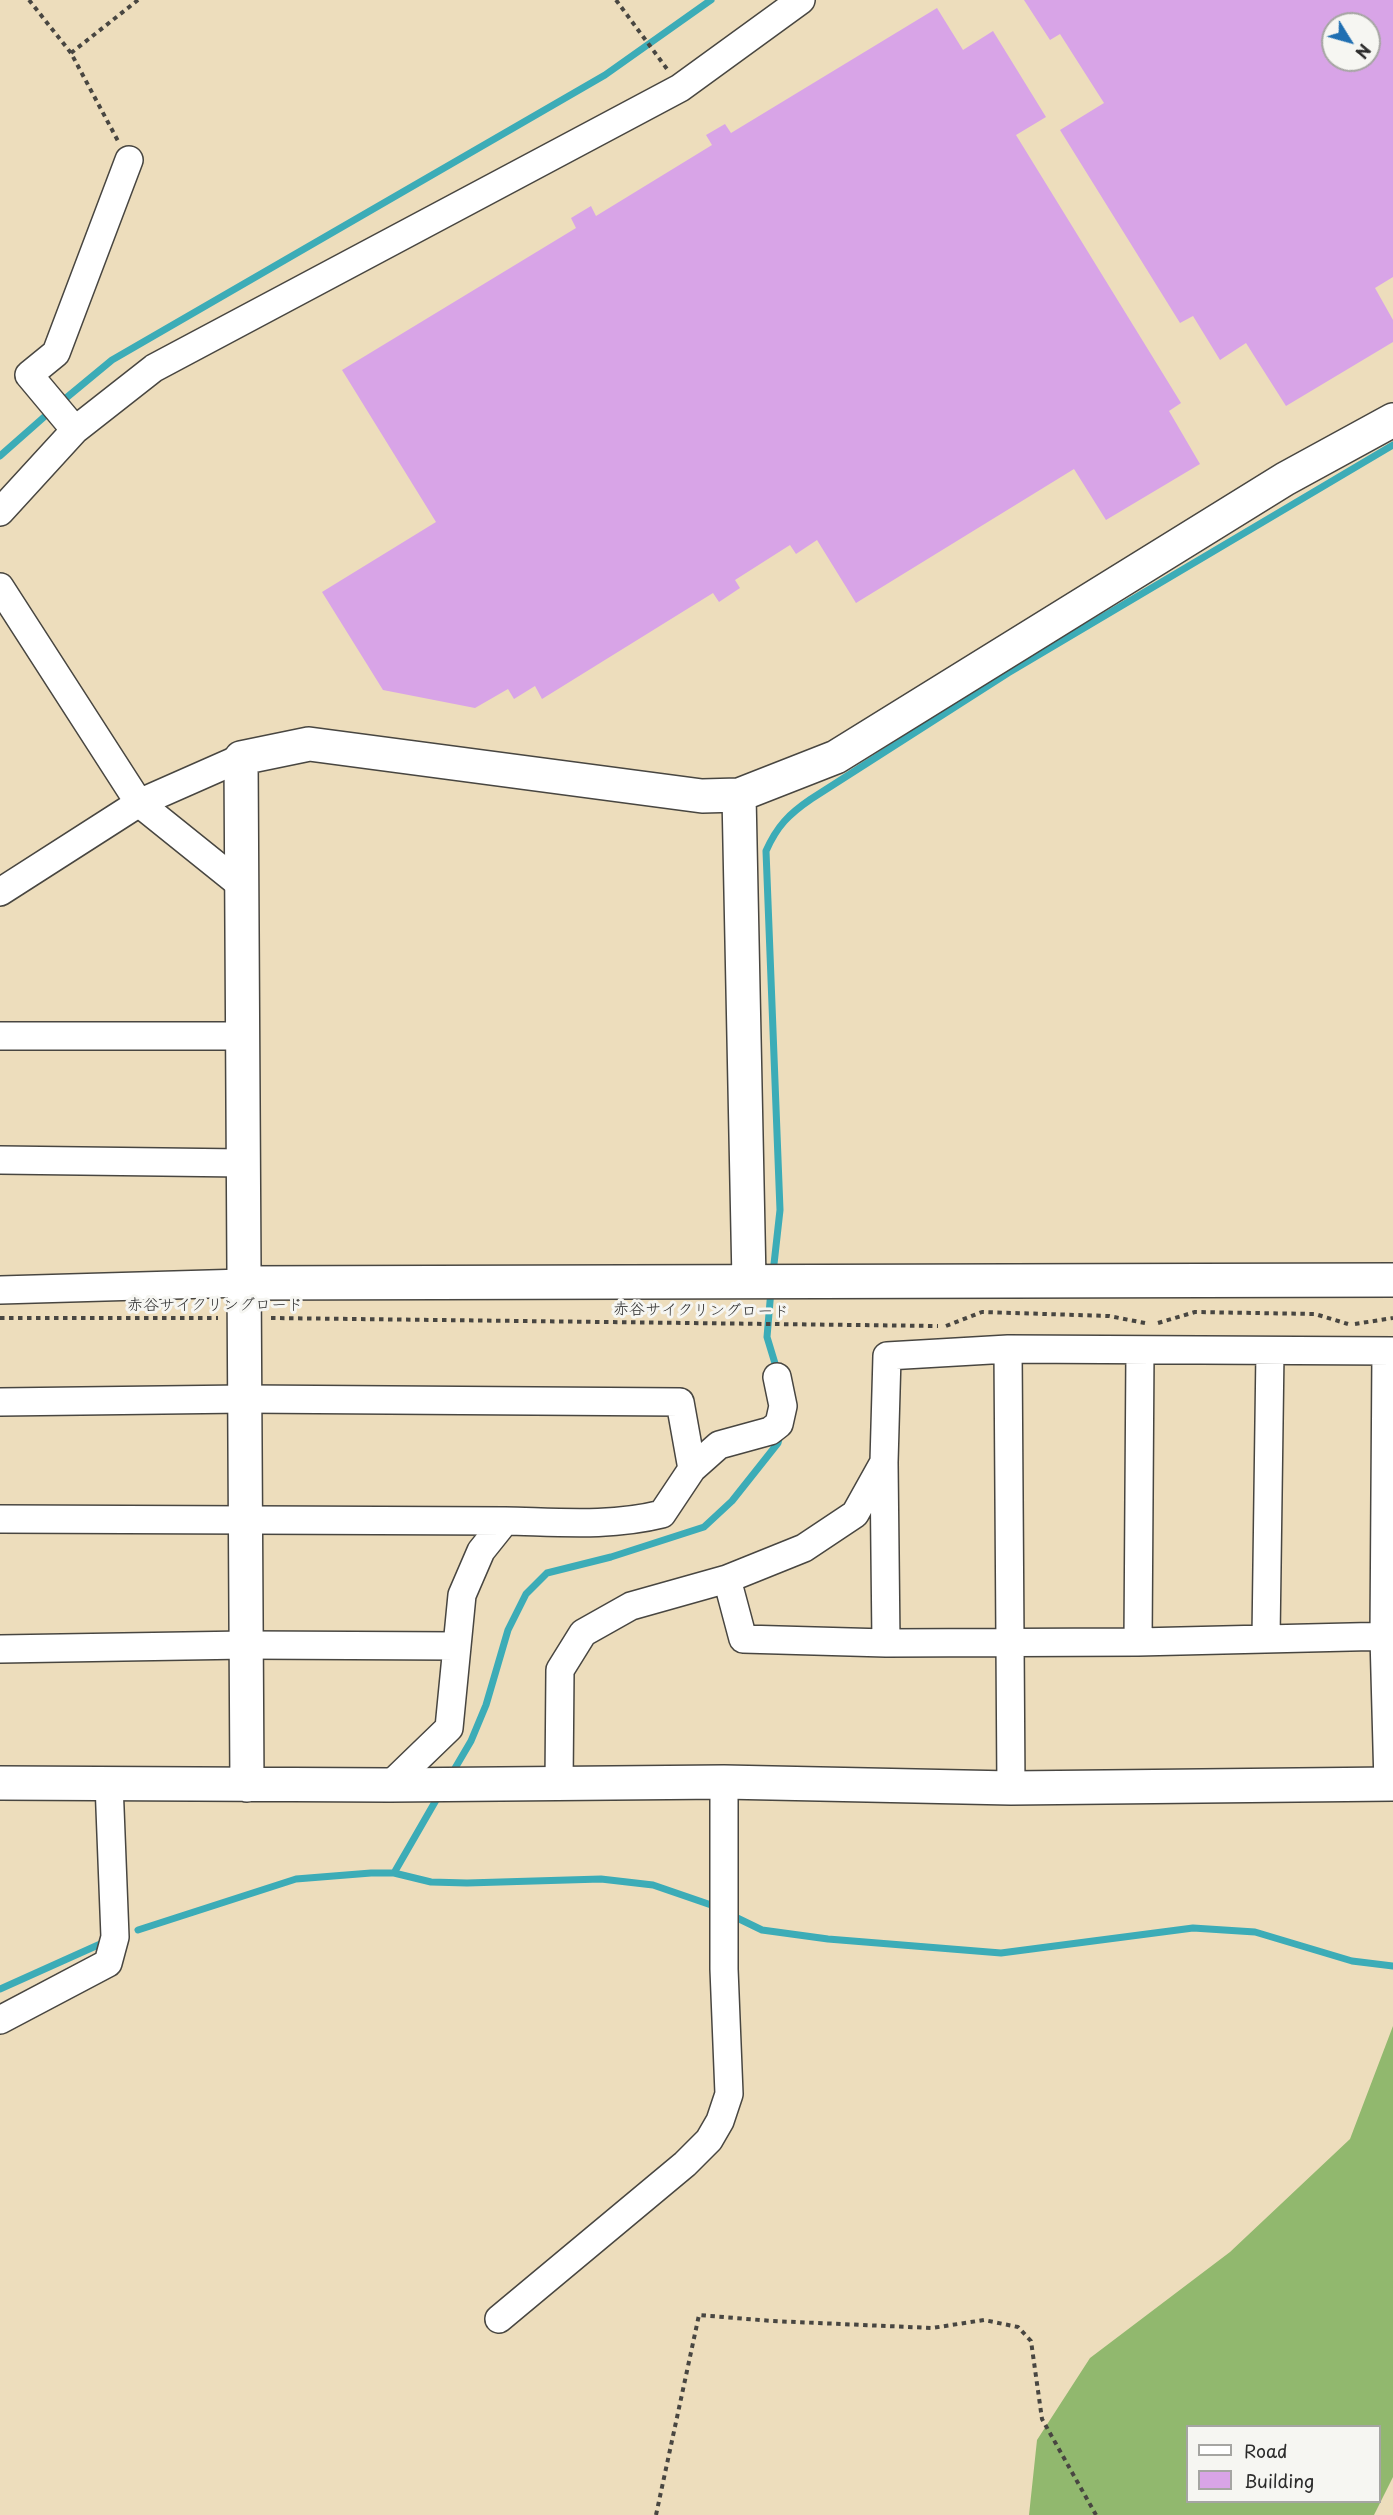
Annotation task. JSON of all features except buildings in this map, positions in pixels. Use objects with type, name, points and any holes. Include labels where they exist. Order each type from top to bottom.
[{"type":"street","points":[[0,512],[75,430],[154,368],[680,88],[801,0]]},
{"type":"street","points":[[75,430],[29,375],[56,353],[129,160]]},
{"type":"street","points":[[0,891],[139,803],[241,758],[309,744],[702,796],[739,795],[836,757],[1285,479],[1393,420]]},
{"type":"street","points":[[0,587],[139,803],[242,885]]},
{"type":"street","points":[[241,758],[247,1785]]},
{"type":"street","points":[[739,795],[749,1281]]},
{"type":"street","points":[[0,1036],[242,1035]]},
{"type":"street","points":[[0,1160],[243,1163]]},
{"type":"street","points":[[0,1290],[244,1283],[1393,1280]]},
{"type":"street","points":[[1008,1349],[1012,1641],[1011,1788]]},
{"type":"street","points":[[0,1783],[390,1785],[724,1782],[1011,1788],[1391,1784],[1388,1637],[1390,1351],[1008,1349],[887,1356],[884,1462],[886,1643]]},
{"type":"street","points":[[1138,1642],[1140,1350]]},
{"type":"street","points":[[1266,1638],[1270,1351]]},
{"type":"street","points":[[0,1519],[245,1518],[599,1523],[632,1521],[662,1514],[692,1469],[719,1445],[770,1431],[779,1424],[783,1406],[777,1377]]},
{"type":"street","points":[[0,1402],[244,1400],[680,1402],[692,1469]]},
{"type":"street","points":[[559,1784],[560,1670],[584,1633],[631,1606],[727,1579],[804,1548],[855,1514],[884,1462]]},
{"type":"street","points":[[390,1785],[449,1728],[462,1595],[481,1551],[505,1521]]},
{"type":"street","points":[[727,1579],[743,1639],[886,1643],[1138,1642],[1388,1637]]},
{"type":"street","points":[[0,1649],[246,1645],[457,1646]]},
{"type":"street","points":[[499,2319],[685,2164],[709,2140],[720,2121],[729,2094],[724,1969],[724,1782]]},
{"type":"street","points":[[0,2020],[108,1963],[115,1937],[109,1783]]},
{"type":"path","points":[[29,0],[70,53],[129,160]]},
{"type":"path","points":[[70,53],[138,0]]},
{"type":"path","points":[[616,0],[680,88]]},
{"type":"path","name":"赤谷サイクリングロード","points":[[0,1318],[244,1317],[946,1326],[982,1312],[1108,1316],[1153,1325],[1195,1312],[1315,1314],[1351,1325],[1393,1318]]},
{"type":"path","points":[[656,2515],[699,2315],[772,2321],[932,2328],[984,2320],[1018,2327],[1031,2341],[1042,2419],[1059,2454],[1072,2469],[1096,2515]]},
{"type":"green space","points":[[1393,2026],[1393,2477],[1381,2501],[1381,2425],[1186,2425],[1186,2503],[1380,2503],[1374,2515],[1029,2515],[1037,2440],[1090,2358],[1230,2252],[1350,2139]]},
{"type":"waterway","points":[[60,403],[112,360],[605,75],[711,0]]},
{"type":"waterway","points":[[0,456],[52,410]]},
{"type":"waterway","points":[[773,1273],[780,1210],[766,851],[779,828],[790,815],[811,799],[1008,673],[1393,445]]},
{"type":"waterway","points":[[771,1290],[767,1337],[777,1370]]},
{"type":"waterway","points":[[451,1775],[471,1741],[486,1705],[508,1630],[526,1594],[547,1573],[611,1557],[704,1527],[732,1501],[778,1443],[780,1435]]},
{"type":"waterway","points":[[394,1873],[439,1795]]},
{"type":"waterway","points":[[138,1930],[296,1879],[371,1873],[394,1873],[431,1882],[467,1883],[601,1879],[653,1885],[717,1907]]},
{"type":"waterway","points":[[729,1914],[762,1930],[828,1939],[1001,1953],[1193,1928],[1255,1932],[1352,1961],[1393,1966]]},
{"type":"waterway","points":[[0,1989],[107,1941]]}]
